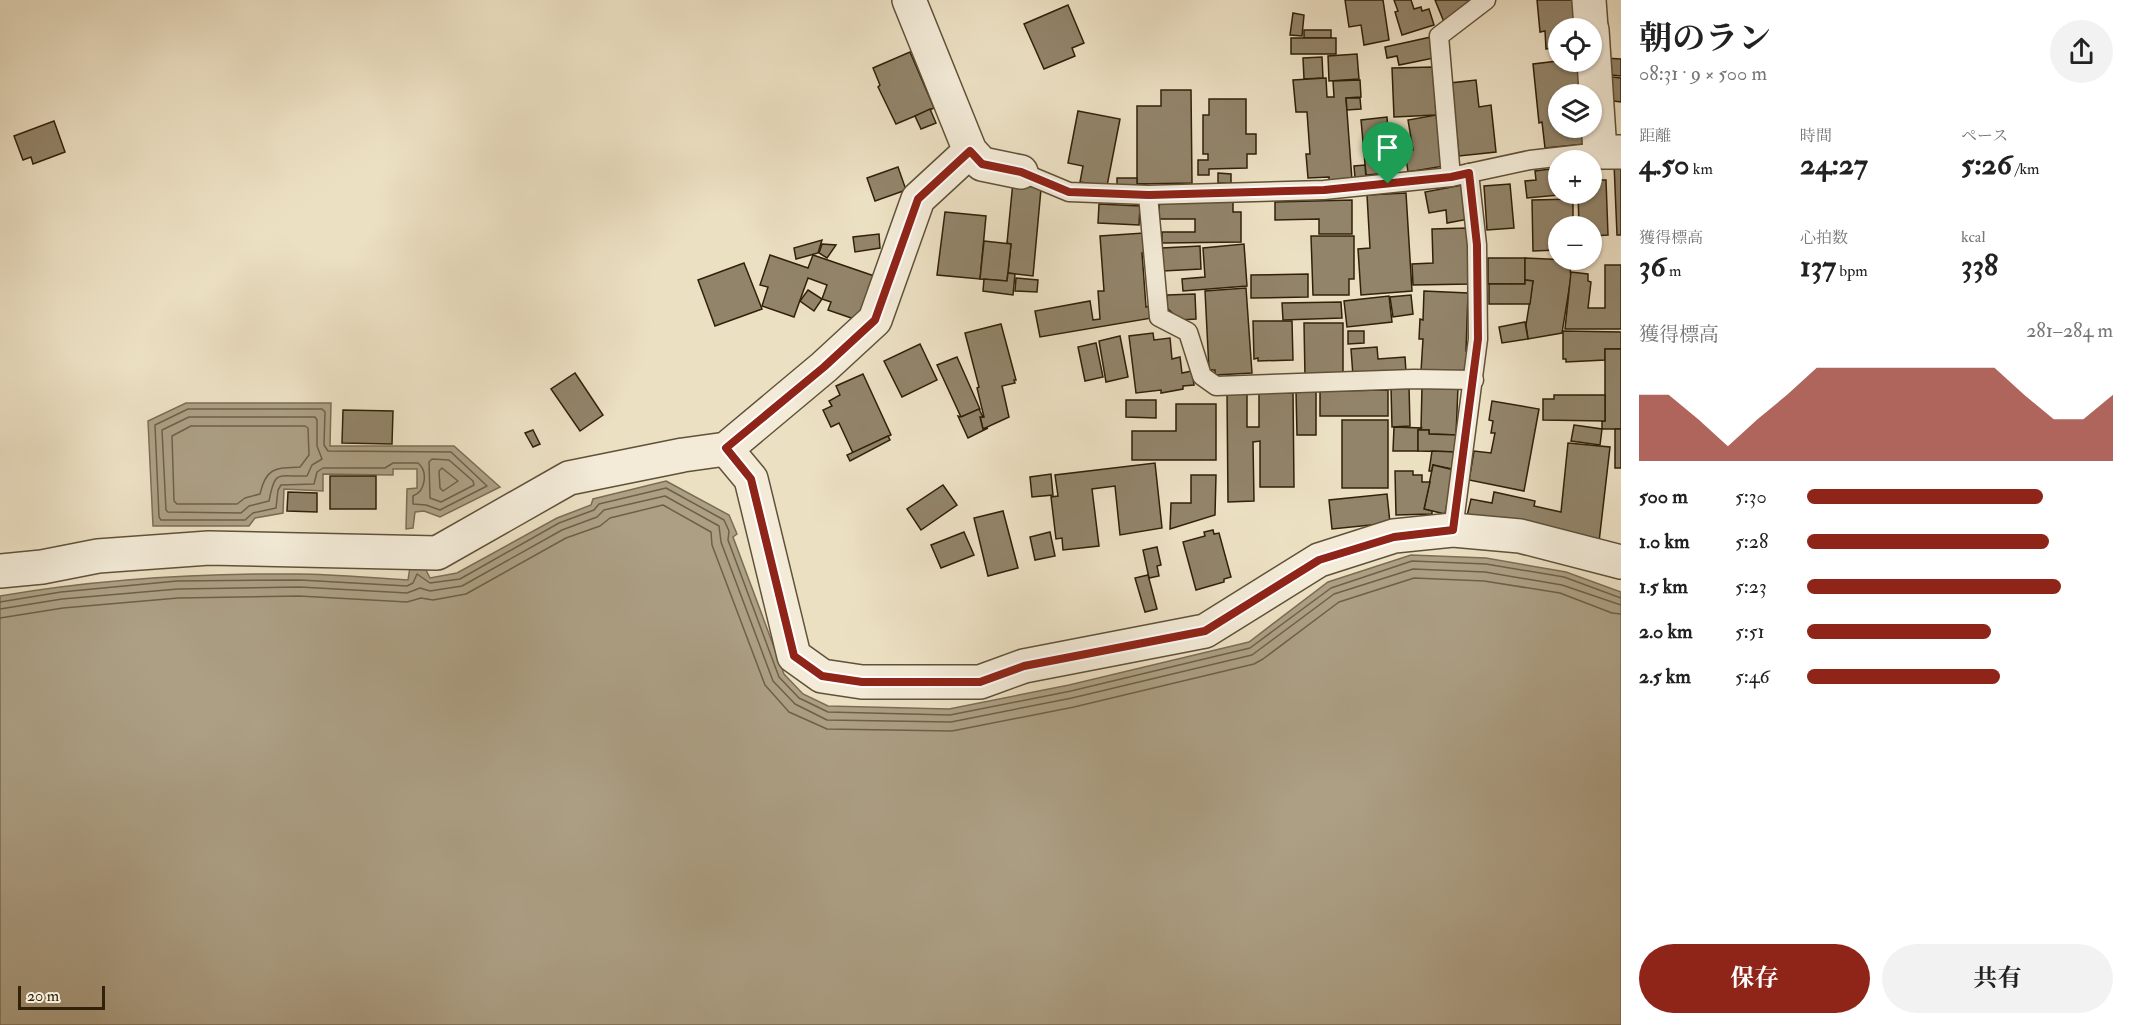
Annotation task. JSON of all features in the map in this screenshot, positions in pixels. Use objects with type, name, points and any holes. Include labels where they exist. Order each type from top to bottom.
[{"type":"street","points":[[909,0],[970,151],[982,164],[1021,172]]},
{"type":"street","points":[[1589,0],[1590,18]]},
{"type":"street","points":[[1598,72],[1611,152]]},
{"type":"street","points":[[0,571],[42,567],[98,556],[209,549],[437,553],[569,478],[683,454],[726,448],[824,367],[875,320],[918,199],[970,151]]},
{"type":"street","points":[[726,448],[751,479],[794,656],[822,676],[862,682],[980,682],[1024,666],[1205,631],[1319,560],[1394,537],[1453,530],[1520,536],[1621,562]]},
{"type":"lane","points":[[1453,530],[1478,339],[1477,245],[1460,175],[1439,36],[1486,0]]},
{"type":"lane","points":[[1021,172],[1069,192],[1149,195],[1324,190],[1460,175],[1530,160],[1611,152]]},
{"type":"lane","points":[[1149,195],[1159,317],[1188,332],[1202,376],[1216,386],[1414,379],[1474,380]]},
{"type":"water","points":[[186,403],[331,403],[330,446],[454,446],[500,487],[440,517],[424,511],[415,512],[413,528],[406,529],[407,489],[417,488],[417,469],[393,469],[393,475],[323,474],[323,491],[284,489],[283,513],[255,518],[249,526],[153,526],[148,421]]},
{"type":"water","points":[[666,481],[729,515],[737,534],[733,537],[784,674],[803,694],[828,706],[949,709],[1069,685],[1249,642],[1328,582],[1411,555],[1486,558],[1566,572],[1621,592],[1621,1025],[0,1025],[0,596],[111,581],[186,576],[312,574],[408,580],[410,567],[425,568],[430,578],[457,573],[557,518],[591,505],[593,499]]},
{"type":"building","points":[[1345,0],[1383,0],[1389,40],[1364,45],[1361,25],[1349,27]]},
{"type":"building","points":[[1394,0],[1411,0],[1414,9],[1421,7],[1422,11],[1429,9],[1434,25],[1402,35]]},
{"type":"building","points":[[1435,0],[1471,0],[1444,22]]},
{"type":"building","points":[[1537,0],[1579,0],[1580,18],[1548,18],[1548,49],[1546,49],[1545,31],[1540,32]]},
{"type":"building","points":[[1068,5],[1084,43],[1072,48],[1075,56],[1044,69],[1024,24]]},
{"type":"building","points":[[1293,13],[1304,15],[1302,36],[1290,35]]},
{"type":"building","points":[[1304,30],[1331,30],[1331,38],[1304,38]]},
{"type":"building","points":[[1431,37],[1434,58],[1399,65],[1397,56],[1387,58],[1385,47]]},
{"type":"building","points":[[1291,38],[1336,38],[1336,54],[1291,54]]},
{"type":"building","points":[[910,52],[934,108],[896,124],[878,87],[880,85],[873,68]]},
{"type":"building","points":[[1357,54],[1359,79],[1329,81],[1328,56]]},
{"type":"building","points":[[1322,57],[1323,78],[1304,79],[1303,58]]},
{"type":"building","points":[[1604,58],[1621,59],[1621,76],[1602,74]]},
{"type":"building","points":[[1548,62],[1548,72],[1579,72],[1580,84],[1548,84],[1548,138],[1585,138],[1586,144],[1545,148],[1542,122],[1539,123],[1533,64]]},
{"type":"building","points":[[1434,67],[1436,115],[1394,117],[1392,68]]},
{"type":"building","points":[[1603,76],[1621,78],[1621,102],[1607,100]]},
{"type":"building","points":[[1326,78],[1327,97],[1334,97],[1333,81],[1360,80],[1361,97],[1346,98],[1352,180],[1329,181],[1329,177],[1308,178],[1306,154],[1310,154],[1307,112],[1296,112],[1293,80]]},
{"type":"building","points":[[1476,80],[1479,107],[1491,105],[1496,152],[1459,156],[1450,83]]},
{"type":"building","points":[[1161,90],[1191,90],[1192,183],[1137,184],[1137,106],[1161,106]]},
{"type":"building","points":[[1346,98],[1360,98],[1361,109],[1347,110]]},
{"type":"building","points":[[1209,99],[1246,99],[1246,134],[1256,134],[1256,154],[1247,154],[1247,168],[1209,169],[1209,175],[1198,175],[1198,160],[1208,160],[1208,154],[1203,154],[1203,115],[1209,115]]},
{"type":"building","points":[[930,109],[936,123],[921,129],[915,116]]},
{"type":"building","points":[[1078,111],[1120,119],[1107,186],[1080,182],[1083,166],[1068,163]]},
{"type":"building","points":[[1436,115],[1444,166],[1408,172],[1405,151],[1413,150],[1408,120]]},
{"type":"building","points":[[1387,117],[1391,173],[1366,175],[1361,120]]},
{"type":"building","points":[[54,121],[65,152],[33,164],[31,157],[23,160],[14,136]]},
{"type":"building","points":[[1614,163],[1621,163],[1621,235],[1617,235]]},
{"type":"building","points":[[1365,165],[1366,178],[1355,178],[1354,166]]},
{"type":"building","points":[[898,167],[906,190],[875,201],[867,178]]},
{"type":"building","points":[[1548,169],[1548,196],[1527,198],[1525,181],[1536,180],[1535,171]]},
{"type":"building","points":[[1218,173],[1231,174],[1231,183],[1218,183]]},
{"type":"building","points":[[1117,178],[1137,178],[1137,184],[1146,184],[1146,188],[1117,188]]},
{"type":"building","points":[[1602,180],[1606,180],[1608,235],[1602,235],[1602,216],[1579,216],[1578,204],[1602,204]]},
{"type":"building","points":[[1013,182],[1041,189],[1033,276],[1008,273],[1011,244],[1007,243]]},
{"type":"building","points":[[1510,184],[1514,228],[1487,230],[1484,186]]},
{"type":"building","points":[[1462,185],[1469,219],[1447,223],[1446,210],[1429,213],[1425,192]]},
{"type":"building","points":[[1406,193],[1412,291],[1361,295],[1358,249],[1370,248],[1367,195]]},
{"type":"building","points":[[1352,200],[1352,234],[1319,234],[1319,219],[1275,220],[1275,202]]},
{"type":"building","points":[[1532,200],[1548,200],[1548,204],[1573,204],[1573,216],[1548,216],[1548,250],[1533,251]]},
{"type":"building","points":[[1159,202],[1233,202],[1233,212],[1241,212],[1241,242],[1162,243],[1162,232],[1195,232],[1195,219],[1159,219]]},
{"type":"building","points":[[1099,204],[1140,206],[1139,225],[1098,223]]},
{"type":"building","points":[[945,212],[986,216],[980,279],[937,275]]},
{"type":"building","points":[[1469,228],[1471,284],[1413,285],[1412,264],[1433,263],[1432,229]]},
{"type":"building","points":[[1144,233],[1145,253],[1142,253],[1146,307],[1150,306],[1152,318],[1040,337],[1035,311],[1090,301],[1093,320],[1100,319],[1098,291],[1104,291],[1100,236]]},
{"type":"building","points":[[879,234],[880,248],[855,252],[853,237]]},
{"type":"building","points":[[1311,236],[1354,236],[1354,279],[1349,279],[1349,295],[1313,295]]},
{"type":"building","points":[[822,240],[818,253],[796,259],[794,248]]},
{"type":"building","points":[[984,241],[1011,244],[1007,281],[980,279]]},
{"type":"building","points":[[822,244],[836,245],[827,258],[819,253]]},
{"type":"building","points":[[1244,244],[1247,286],[1183,291],[1182,279],[1205,277],[1203,248]]},
{"type":"building","points":[[1200,246],[1201,269],[1163,271],[1162,248]]},
{"type":"building","points":[[770,255],[808,268],[813,255],[883,279],[860,321],[828,310],[831,302],[822,299],[827,285],[808,278],[794,317],[762,306],[768,287],[760,285]]},
{"type":"building","points":[[1488,258],[1525,258],[1525,284],[1488,284]]},
{"type":"building","points":[[1525,258],[1548,259],[1548,270],[1570,270],[1562,333],[1528,339],[1526,325],[1533,281],[1525,280]]},
{"type":"building","points":[[744,263],[762,309],[715,326],[698,280]]},
{"type":"building","points":[[1605,265],[1621,265],[1621,329],[1565,329],[1571,272],[1588,274],[1588,281],[1591,282],[1588,308],[1605,308]]},
{"type":"building","points":[[1008,273],[1015,274],[1013,295],[983,291],[984,279],[1007,281]]},
{"type":"building","points":[[1308,274],[1308,297],[1251,298],[1251,275]]},
{"type":"building","points":[[1016,278],[1038,280],[1037,292],[1015,291]]},
{"type":"building","points":[[1525,280],[1533,281],[1530,304],[1489,304],[1489,284],[1525,284]]},
{"type":"building","points":[[1246,288],[1252,373],[1215,375],[1215,370],[1209,370],[1205,291]]},
{"type":"building","points":[[808,290],[822,299],[814,311],[800,301]]},
{"type":"building","points":[[1424,291],[1468,293],[1466,351],[1470,351],[1469,367],[1465,367],[1464,373],[1421,371],[1423,339],[1419,339],[1420,319],[1423,320]]},
{"type":"building","points":[[1195,294],[1196,319],[1180,320],[1167,308],[1167,295]]},
{"type":"building","points":[[1411,295],[1413,314],[1393,317],[1390,297]]},
{"type":"building","points":[[1389,296],[1392,322],[1347,327],[1344,301]]},
{"type":"building","points":[[1341,302],[1342,318],[1283,320],[1282,303]]},
{"type":"building","points":[[1253,321],[1292,321],[1293,360],[1258,361],[1258,358],[1254,359]]},
{"type":"building","points":[[1525,322],[1528,339],[1502,343],[1499,327]]},
{"type":"building","points":[[1304,323],[1343,323],[1343,377],[1305,377]]},
{"type":"building","points":[[1001,324],[1016,380],[1014,380],[1015,383],[1002,386],[1009,417],[983,429],[980,417],[984,417],[977,388],[979,387],[965,333]]},
{"type":"building","points":[[1348,331],[1364,331],[1364,343],[1348,344]]},
{"type":"building","points":[[1563,331],[1621,332],[1621,349],[1605,349],[1605,360],[1566,362],[1566,359],[1563,359]]},
{"type":"building","points":[[1153,333],[1154,340],[1170,338],[1172,359],[1180,357],[1182,373],[1192,371],[1194,385],[1161,393],[1161,390],[1136,393],[1129,336]]},
{"type":"building","points":[[1120,336],[1128,377],[1106,382],[1099,341]]},
{"type":"building","points":[[1096,343],[1103,377],[1085,381],[1078,347]]},
{"type":"building","points":[[920,344],[937,380],[902,397],[884,361]]},
{"type":"building","points":[[1377,347],[1378,359],[1405,357],[1406,372],[1353,376],[1351,349]]},
{"type":"building","points":[[1605,349],[1621,349],[1621,429],[1602,429],[1602,421],[1605,421]]},
{"type":"building","points":[[957,357],[980,409],[961,417],[937,365]]},
{"type":"building","points":[[575,373],[603,415],[580,431],[551,389]]},
{"type":"building","points":[[863,374],[891,435],[853,453],[839,423],[831,427],[823,410],[832,406],[829,401],[840,395],[836,386]]},
{"type":"building","points":[[1409,386],[1410,426],[1392,427],[1391,387]]},
{"type":"building","points":[[1422,386],[1458,387],[1456,435],[1429,434],[1429,430],[1421,430]]},
{"type":"building","points":[[1388,390],[1388,416],[1320,416],[1320,391]]},
{"type":"building","points":[[1296,391],[1316,391],[1316,435],[1297,435]]},
{"type":"building","points":[[1227,392],[1247,392],[1247,427],[1259,427],[1259,393],[1293,393],[1294,487],[1260,487],[1260,441],[1253,442],[1254,501],[1228,502]]},
{"type":"building","points":[[1554,395],[1605,395],[1605,421],[1543,420],[1543,399],[1554,399]]},
{"type":"building","points":[[1126,400],[1156,400],[1156,418],[1126,417]]},
{"type":"building","points":[[1492,401],[1539,409],[1524,491],[1469,480],[1474,451],[1491,453],[1495,433],[1491,433],[1493,421],[1489,420]]},
{"type":"building","points":[[1176,404],[1216,404],[1216,460],[1132,460],[1132,431],[1176,431]]},
{"type":"building","points":[[979,409],[983,417],[980,417],[983,429],[988,428],[968,438],[958,416],[961,417]]},
{"type":"building","points":[[343,410],[393,411],[392,444],[342,443]]},
{"type":"building","points":[[1342,420],[1388,420],[1388,488],[1342,488]]},
{"type":"building","points":[[1574,425],[1602,429],[1600,445],[1571,441]]},
{"type":"building","points":[[1394,427],[1421,428],[1418,430],[1418,451],[1393,451]]},
{"type":"building","points":[[1615,429],[1621,429],[1621,468],[1615,468]]},
{"type":"building","points":[[533,430],[540,444],[533,447],[525,433]]},
{"type":"building","points":[[1418,430],[1429,430],[1429,434],[1458,435],[1457,452],[1418,451]]},
{"type":"building","points":[[888,436],[890,440],[850,461],[847,455]]},
{"type":"building","points":[[1568,443],[1610,447],[1599,542],[1467,516],[1471,499],[1492,503],[1494,492],[1535,501],[1534,506],[1561,512]]},
{"type":"building","points":[[1432,451],[1456,452],[1452,469],[1433,465],[1432,471],[1429,471]]},
{"type":"building","points":[[1155,463],[1162,528],[1120,535],[1115,486],[1092,489],[1099,546],[1063,550],[1062,538],[1056,539],[1051,497],[1058,496],[1055,475]]},
{"type":"building","points":[[1433,465],[1454,470],[1445,514],[1424,509]]},
{"type":"building","points":[[1395,471],[1413,471],[1413,475],[1422,475],[1422,482],[1430,482],[1424,509],[1432,511],[1432,514],[1396,515]]},
{"type":"building","points":[[1051,474],[1053,495],[1032,497],[1030,477]]},
{"type":"building","points":[[1191,475],[1216,475],[1215,515],[1170,529],[1171,503],[1191,503]]},
{"type":"building","points":[[330,476],[376,476],[376,509],[330,509]]},
{"type":"building","points":[[943,485],[957,505],[921,530],[907,509]]},
{"type":"building","points":[[288,492],[317,493],[317,512],[287,511]]},
{"type":"building","points":[[1387,494],[1390,523],[1332,529],[1329,500]]},
{"type":"building","points":[[1003,511],[1018,568],[988,576],[974,518]]},
{"type":"building","points":[[1213,530],[1214,534],[1219,533],[1231,577],[1224,579],[1224,582],[1196,590],[1183,542],[1205,536],[1204,532]]},
{"type":"building","points":[[964,532],[974,555],[941,568],[931,545]]},
{"type":"building","points":[[1050,532],[1055,556],[1035,560],[1030,537]]},
{"type":"building","points":[[1157,547],[1161,565],[1157,566],[1159,576],[1149,578],[1143,550]]},
{"type":"building","points":[[1148,575],[1157,609],[1145,612],[1135,578]]},
{"type":"route","points":[[970,151],[982,164],[1021,172],[1069,192],[1149,195],[1324,190],[1388,184],[1469,173],[1477,245],[1478,339],[1453,530],[1394,537],[1319,560],[1205,631],[1024,666],[980,682],[862,682],[822,676],[794,656],[751,479],[726,448],[824,367],[875,320],[918,199],[970,151]]}]
